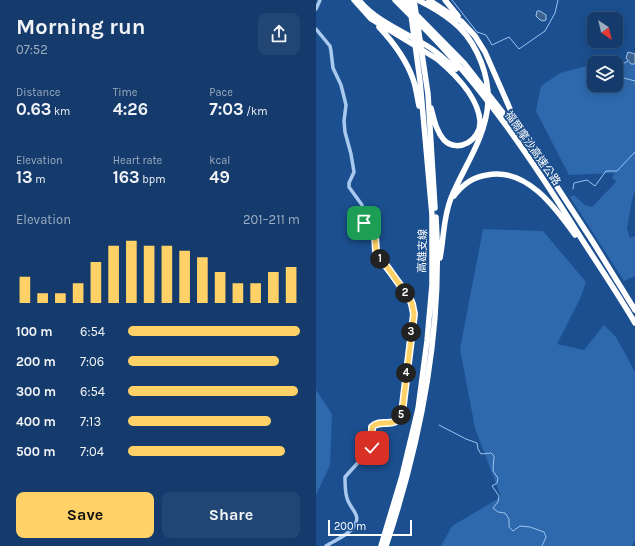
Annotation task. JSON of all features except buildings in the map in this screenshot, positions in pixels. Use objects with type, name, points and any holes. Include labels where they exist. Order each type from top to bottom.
[{"type":"highway","points":[[354,0],[389,37],[398,50],[413,79],[425,134]]},
{"type":"highway","points":[[359,0],[384,22],[432,48],[467,77]]},
{"type":"highway","name":"福爾摩沙高速公路","points":[[395,0],[429,33],[467,77],[522,146],[635,322]]},
{"type":"highway","name":"福爾摩沙高速公路","points":[[402,0],[464,63],[537,156],[635,310]]},
{"type":"highway","name":"高雄支線","points":[[386,546],[404,489],[424,400],[432,343],[437,278],[438,244],[428,94],[423,81],[409,0]]},
{"type":"highway","name":"高雄支線","points":[[381,546],[411,442],[421,392],[428,341],[432,285],[432,215],[425,134],[423,81],[414,0]]},
{"type":"highway","points":[[418,0],[452,20],[469,38],[480,59],[487,88],[487,117],[482,134],[450,199],[446,212],[437,278]]},
{"type":"highway","points":[[429,0],[461,21]]},
{"type":"highway","points":[[445,0],[480,43],[514,118],[537,156]]},
{"type":"highway","points":[[371,19],[437,59],[463,85],[470,95],[479,114],[480,129],[475,138],[461,146],[452,145],[444,140],[437,130],[428,94]]},
{"type":"highway","points":[[446,212],[457,192],[474,179],[491,174],[512,175],[528,184],[543,196],[581,242],[587,247]]},
{"type":"street","points":[[316,9],[320,0]]},
{"type":"street","points":[[316,28],[330,46],[333,68],[341,85],[346,105],[344,122],[345,132],[354,172],[349,183],[349,187],[362,205],[362,220],[375,236],[376,251],[378,255],[410,299],[414,314],[402,413],[398,420],[394,422],[377,423],[372,427],[373,446],[345,476],[347,498],[357,516],[357,520],[353,528],[326,546]]},
{"type":"shaded area","points":[[537,11],[540,11],[546,15],[546,20],[540,20],[536,16]]},
{"type":"shaded area","points":[[628,52],[635,54],[635,64],[631,64],[626,58]]},
{"type":"shaded area","points":[[623,62],[635,62],[635,191],[627,228],[630,238],[635,236],[635,276],[624,281],[570,197],[574,195],[585,205],[592,207],[616,182],[612,177],[615,173],[569,175],[536,111],[541,86],[560,73],[587,66],[587,92],[623,92]]},
{"type":"shaded area","points":[[483,229],[543,231],[586,282],[580,299],[557,344],[584,350],[604,325],[616,337],[635,372],[635,540],[632,546],[441,546],[452,526],[501,497],[475,428],[460,349]]},
{"type":"shaded area","points":[[316,390],[332,414],[330,465],[316,495]]},
{"type":"waterway","points":[[452,0],[477,32],[486,35],[492,45],[509,37],[519,49],[545,31],[555,13],[558,0]]},
{"type":"waterway","points":[[623,64],[628,61]]},
{"type":"waterway","points":[[623,78],[635,81]]},
{"type":"waterway","points":[[573,189],[574,183],[587,180],[595,186],[606,171],[617,171],[635,152]]},
{"type":"waterway","points":[[439,425],[477,443],[481,454],[491,453],[494,456],[493,471],[498,478],[497,483],[492,486],[499,496],[498,502],[493,508],[498,512],[505,513],[509,519],[509,527],[513,531],[520,526],[530,527],[544,532],[546,537],[542,546]]},
{"type":"route","points":[[364,223],[375,236],[376,251],[381,260],[410,299],[414,314],[402,413],[398,420],[394,422],[374,424],[372,427],[372,448]]}]
